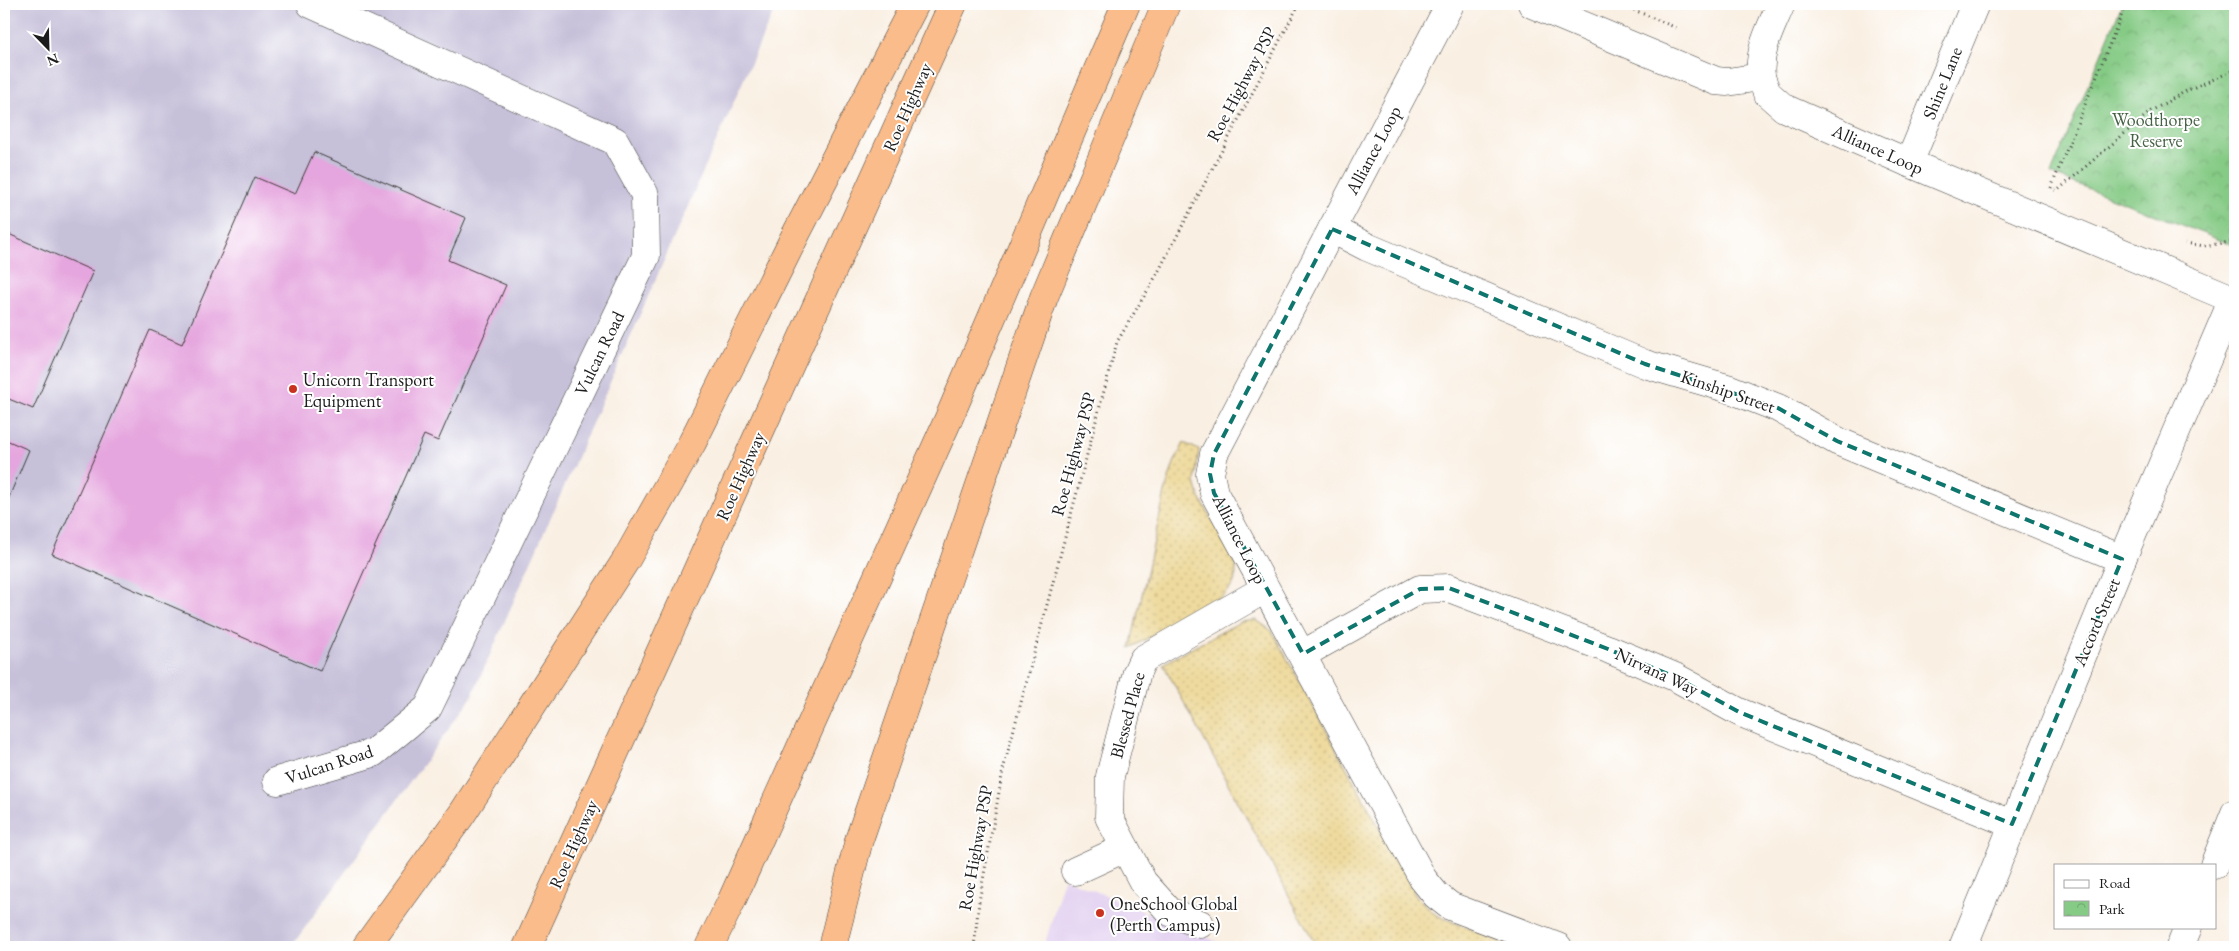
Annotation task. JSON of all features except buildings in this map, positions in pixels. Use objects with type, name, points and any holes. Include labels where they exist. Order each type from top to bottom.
[{"type":"highway","points":[[366,947],[462,814],[626,560],[692,443],[794,238],[915,4]]},
{"type":"highway","name":"Roe Highway","points":[[526,947],[954,4]]},
{"type":"highway","points":[[708,947],[735,893],[948,420],[1126,4]]},
{"type":"highway","points":[[832,947],[859,840],[1044,297],[1166,4]]},
{"type":"street","name":"Vulcan Road","points":[[277,781],[373,753],[428,708],[646,256],[645,195],[615,141],[311,4]]},
{"type":"street","name":"Alliance Loop","points":[[1450,4],[1214,454],[1210,474],[1214,493],[1265,589],[1303,654],[1423,880],[1436,895],[1450,906],[1558,947]]},
{"type":"street","points":[[1532,4],[1716,81],[1727,82],[1761,77],[1762,47],[1782,4]]},
{"type":"street","name":"Shine Lane","points":[[1910,163],[1975,4]]},
{"type":"street","name":"Alliance Loop","points":[[1761,77],[1767,94],[1784,108],[2234,300]]},
{"type":"street","name":"Kinship Street","points":[[1332,229],[1367,246],[1645,364],[1730,389],[1778,408],[1837,441],[2122,559]]},
{"type":"street","name":"Accord Street","points":[[1963,947],[2122,559],[2234,300]]},
{"type":"street","name":"Nirvana Way","points":[[1303,654],[1420,589],[1448,588],[1616,652],[1675,677],[1739,712],[2012,824]]},
{"type":"street","name":"Blessed Place","points":[[1200,924],[1170,912],[1143,882],[1109,817],[1110,776],[1137,672],[1144,658],[1265,589]]},
{"type":"street","points":[[2214,864],[2235,813]]},
{"type":"street","points":[[1075,871],[1124,848]]},
{"type":"street","points":[[2180,947],[2188,928]]},
{"type":"path","name":"Roe Highway PSP","points":[[974,947],[979,902],[1002,770],[1117,342],[1156,276],[1299,4]]},
{"type":"path","points":[[2051,188],[2126,4]]},
{"type":"path","points":[[2057,191],[2066,194]]},
{"type":"path","points":[[2176,240],[2204,246],[2235,241]]},
{"type":"highlighted area","points":[[1332,229],[1645,364],[1778,408],[1837,441],[2122,559],[2012,824],[1739,712],[1675,677],[1608,649],[1449,588],[1420,589],[1303,654],[1214,493],[1210,474],[1214,454]]},
{"type":"shaded area","points":[[4,4],[777,4],[471,698],[291,947],[4,947]]},
{"type":"shaded area","name":"OneSchool Global (Perth Campus)","points":[[1064,878],[1230,947],[1044,947]]},
{"type":"sand","points":[[1184,443],[1199,450],[1195,482],[1199,496],[1235,563],[1235,579],[1228,591],[1219,599],[1130,648],[1166,488],[1174,463]]},
{"type":"sand","points":[[1256,620],[1272,631],[1417,897],[1436,915],[1508,945],[1507,947],[1317,947],[1163,664],[1240,622]]},
{"type":"green space","name":"Woodthorpe Reserve","points":[[2122,4],[2235,4],[2235,246],[2051,174]]},
{"type":"place","name":"Unicorn Transport Equipment","points":[[293,389]]},
{"type":"place","name":"OneSchool Global (Perth Campus)","points":[[1100,913]]}]
